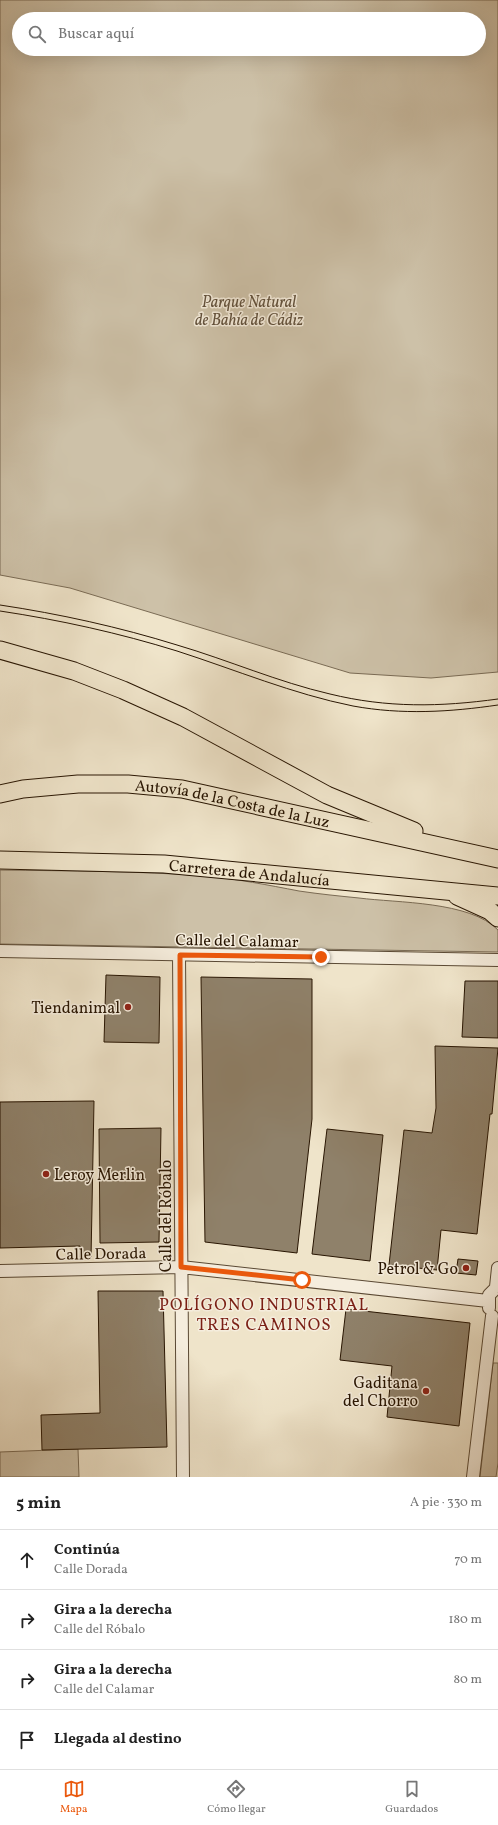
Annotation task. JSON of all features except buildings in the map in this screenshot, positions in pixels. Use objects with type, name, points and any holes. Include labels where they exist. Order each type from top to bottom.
[{"type":"highway","points":[[0,650],[74,671],[123,690],[183,717],[327,795],[463,850],[498,859]]},
{"type":"highway","name":"Autovía de la Costa de la Luz","points":[[0,794],[78,784],[128,784],[182,789],[463,850]]},
{"type":"highway","name":"Carretera de Andalucía","points":[[0,860],[164,864],[498,896]]},
{"type":"highway","points":[[446,891],[490,911],[498,918]]},
{"type":"street","name":"Calle del Calamar","points":[[0,951],[498,960]]},
{"type":"street","name":"Calle del Róbalo","points":[[180,955],[183,1477]]},
{"type":"street","name":"Calle Dorada","points":[[0,1271],[181,1267],[488,1301]]},
{"type":"street","points":[[473,1477],[495,1318],[488,1306],[488,1301],[492,1290],[497,1286],[498,1268]]},
{"type":"green space","name":"Parque Natural de Bahía de Cádiz","points":[[0,0],[498,0],[498,672],[431,678],[350,673],[70,588],[0,575]]},
{"type":"green space","points":[[0,870],[129,872],[206,876],[241,880],[314,893],[452,908],[470,913],[486,921],[498,930],[498,952],[0,944]]},
{"type":"green space","points":[[493,1363],[498,1363],[498,1463],[496,1477],[480,1477]]},
{"type":"green space","points":[[78,1449],[79,1477],[0,1477],[0,1452]]},
{"type":"tram line","points":[[0,605],[67,617],[133,632],[196,651],[291,683],[351,699],[414,705],[455,704],[498,699]]},
{"type":"tram line","points":[[0,611],[67,623],[133,638],[177,651],[308,695],[353,706],[390,711],[426,712],[498,705]]},
{"type":"place","name":"Tiendanimal","points":[[128,1007]]},
{"type":"place","name":"Leroy Merlin","points":[[46,1174]]},
{"type":"place","name":"Petrol & Go","points":[[466,1268]]},
{"type":"place","name":"Gaditana del Chorro","points":[[426,1391]]},
{"type":"district","name":"POLÍGONO INDUSTRIAL TRES CAMINOS","points":[[264,1314]]},
{"type":"route","points":[[302,1280],[181,1267],[180,955],[321,957]]}]
